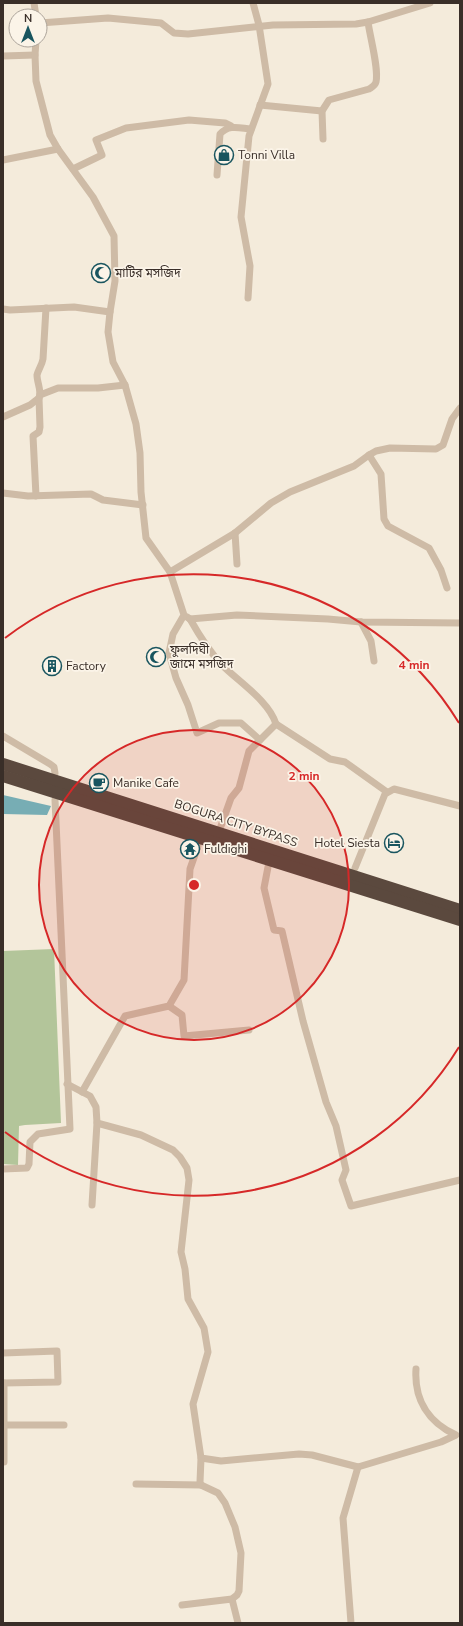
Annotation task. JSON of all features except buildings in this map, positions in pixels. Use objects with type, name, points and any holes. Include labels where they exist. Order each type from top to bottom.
[{"type":"highway","name":"BOGURA CITY BYPASS","points":[[3,764],[460,910]]},
{"type":"highway","name":"BOGURA CITY BYPASS","points":[[3,776],[460,920]]},
{"type":"street","points":[[248,298],[250,266],[241,217],[251,129],[268,84],[259,26],[253,3]]},
{"type":"street","points":[[48,22],[108,18],[161,23],[174,33],[188,34],[259,26],[356,24],[368,22],[430,3]]},
{"type":"street","points":[[323,139],[322,111],[328,100],[369,89],[374,86],[376,82],[368,22]]},
{"type":"street","points":[[35,48],[36,81],[50,135],[58,149],[93,197],[114,236],[115,281],[108,332],[113,362],[124,385],[136,424],[140,453],[142,505],[146,538],[170,572],[187,617],[203,641],[221,664],[266,706],[274,717],[276,724],[330,759],[345,762],[387,792]]},
{"type":"street","points":[[3,56],[35,55]]},
{"type":"street","points":[[260,105],[322,111]]},
{"type":"street","points":[[73,169],[102,155],[96,140],[126,128],[189,120],[224,122],[231,126],[251,129]]},
{"type":"street","points":[[217,175],[220,134],[226,128],[231,126]]},
{"type":"street","points":[[3,160],[58,149]]},
{"type":"street","points":[[3,309],[10,310],[74,306],[110,312]]},
{"type":"street","points":[[36,496],[33,436],[39,432],[40,428],[37,376],[43,360],[46,308]]},
{"type":"street","points":[[3,417],[30,405],[39,397],[58,388],[98,388],[124,385]]},
{"type":"street","points":[[170,572],[235,533],[271,503],[290,492],[354,466],[376,451],[390,448],[436,449],[442,445],[452,419],[460,408]]},
{"type":"street","points":[[369,455],[381,474],[384,519],[388,526],[429,548],[442,570],[447,588]]},
{"type":"street","points":[[3,494],[36,496],[91,494],[103,500],[142,505]]},
{"type":"street","points":[[235,533],[237,564]]},
{"type":"street","points":[[260,740],[241,723],[219,723],[196,733],[188,705],[176,678],[169,653],[173,634],[187,617],[237,615],[361,622],[460,623]]},
{"type":"street","points":[[361,622],[371,641],[374,661]]},
{"type":"street","points":[[221,826],[231,798],[239,788],[249,751],[276,724]]},
{"type":"street","points":[[3,736],[50,764],[54,767],[55,773]]},
{"type":"street","points":[[354,868],[387,792],[394,790],[460,806]]},
{"type":"street","points":[[3,1169],[27,1168],[30,1164],[30,1142],[38,1134],[70,1129],[55,800]]},
{"type":"street","points":[[82,1092],[125,1016],[169,1006],[184,980],[190,869],[198,846]]},
{"type":"street","points":[[268,867],[264,888],[274,930],[282,931],[303,1021],[326,1102],[336,1126],[346,1170],[342,1180],[351,1206],[460,1180]]},
{"type":"street","points":[[169,1006],[182,1015],[184,1036],[250,1030]]},
{"type":"street","points":[[68,1084],[90,1096],[96,1107],[97,1123],[92,1205]]},
{"type":"street","points":[[97,1123],[140,1135],[173,1150],[180,1157],[187,1168],[189,1180],[181,1252],[188,1299],[204,1328],[208,1352],[194,1404],[201,1458],[201,1485]]},
{"type":"street","points":[[3,1353],[57,1352],[58,1382],[3,1383],[4,1462]]},
{"type":"street","points":[[416,1369],[415,1382],[422,1405],[444,1429],[458,1435]]},
{"type":"street","points":[[4,1425],[64,1425]]},
{"type":"street","points":[[201,1458],[222,1461],[299,1454],[312,1455],[358,1467],[441,1442],[458,1435]]},
{"type":"street","points":[[351,1623],[343,1518],[358,1467]]},
{"type":"street","points":[[136,1484],[201,1485],[218,1493],[225,1503],[235,1527],[241,1553],[239,1591],[237,1595],[232,1599],[182,1605]]},
{"type":"street","points":[[232,1599],[238,1623]]},
{"type":"green space","points":[[54,949],[61,1123],[19,1126],[18,1165],[3,1164],[3,951]]},
{"type":"water","points":[[3,795],[51,806],[47,815],[3,814]]},
{"type":"place","name":"Tonni Villa","points":[[224,155]]},
{"type":"place","name":"মাটির মসজিদ","points":[[101,273]]},
{"type":"place","name":"ফুলদিঘী জামে মসজিদ","points":[[156,657]]},
{"type":"place","name":"Factory","points":[[52,666]]},
{"type":"place","name":"Manike Cafe","points":[[99,783]]},
{"type":"place","name":"Hotel Siesta","points":[[394,843]]},
{"type":"place","name":"Fuldighi","points":[[190,849]]}]
